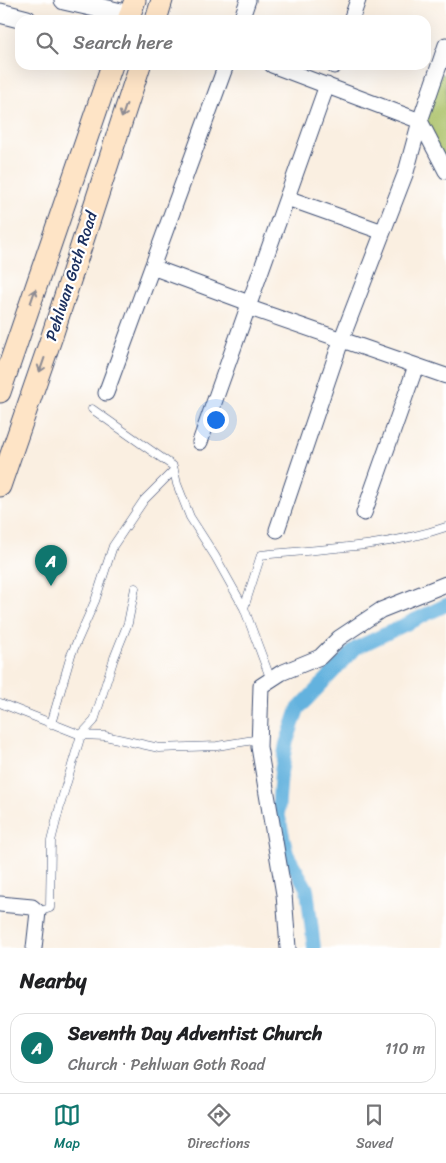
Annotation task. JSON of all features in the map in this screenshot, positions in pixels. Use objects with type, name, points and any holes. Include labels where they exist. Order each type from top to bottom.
[{"type":"main road","points":[[158,15],[162,0]]},
{"type":"main road","name":"Pehlwan Goth Road","points":[[0,392],[110,70]]},
{"type":"main road","name":"Pehlwan Goth Road","points":[[0,486],[52,336],[138,70]]},
{"type":"main road","points":[[91,125],[116,135]]},
{"type":"street","points":[[64,0],[131,12]]},
{"type":"street","points":[[243,15],[248,0]]},
{"type":"street","points":[[353,15],[358,0]]},
{"type":"street","points":[[0,13],[15,17]]},
{"type":"street","points":[[278,530],[342,338],[406,172],[420,121],[446,45]]},
{"type":"street","points":[[106,393],[224,70]]},
{"type":"street","points":[[286,70],[420,121],[446,171]]},
{"type":"street","points":[[200,442],[327,85]]},
{"type":"street","points":[[287,198],[382,232]]},
{"type":"street","points":[[152,267],[248,305],[446,376]]},
{"type":"street","points":[[364,513],[416,366]]},
{"type":"street","points":[[288,948],[284,894],[271,823],[260,739],[261,686],[281,673],[320,657],[339,638],[381,610],[446,584]]},
{"type":"street","points":[[0,904],[32,908],[38,912],[34,948]]},
{"type":"lane","points":[[92,408],[173,466],[190,517],[215,556],[244,608],[272,680]]},
{"type":"lane","points":[[51,724],[71,655],[95,601],[113,546],[144,500],[174,470]]},
{"type":"lane","points":[[244,608],[261,555],[358,545],[425,534],[446,527]]},
{"type":"lane","points":[[38,912],[50,908],[51,841],[80,735],[94,721],[114,658],[128,623],[136,588]]},
{"type":"lane","points":[[0,703],[80,735],[105,736],[159,748],[217,746],[260,739]]},
{"type":"green space","points":[[442,73],[446,76],[446,168],[420,120]]},
{"type":"waterway","points":[[314,948],[307,889],[287,854],[278,813],[281,772],[286,744],[298,709],[356,648],[446,605]]},
{"type":"place","name":"Seventh Day Adventist Church","points":[[51,586]]}]
